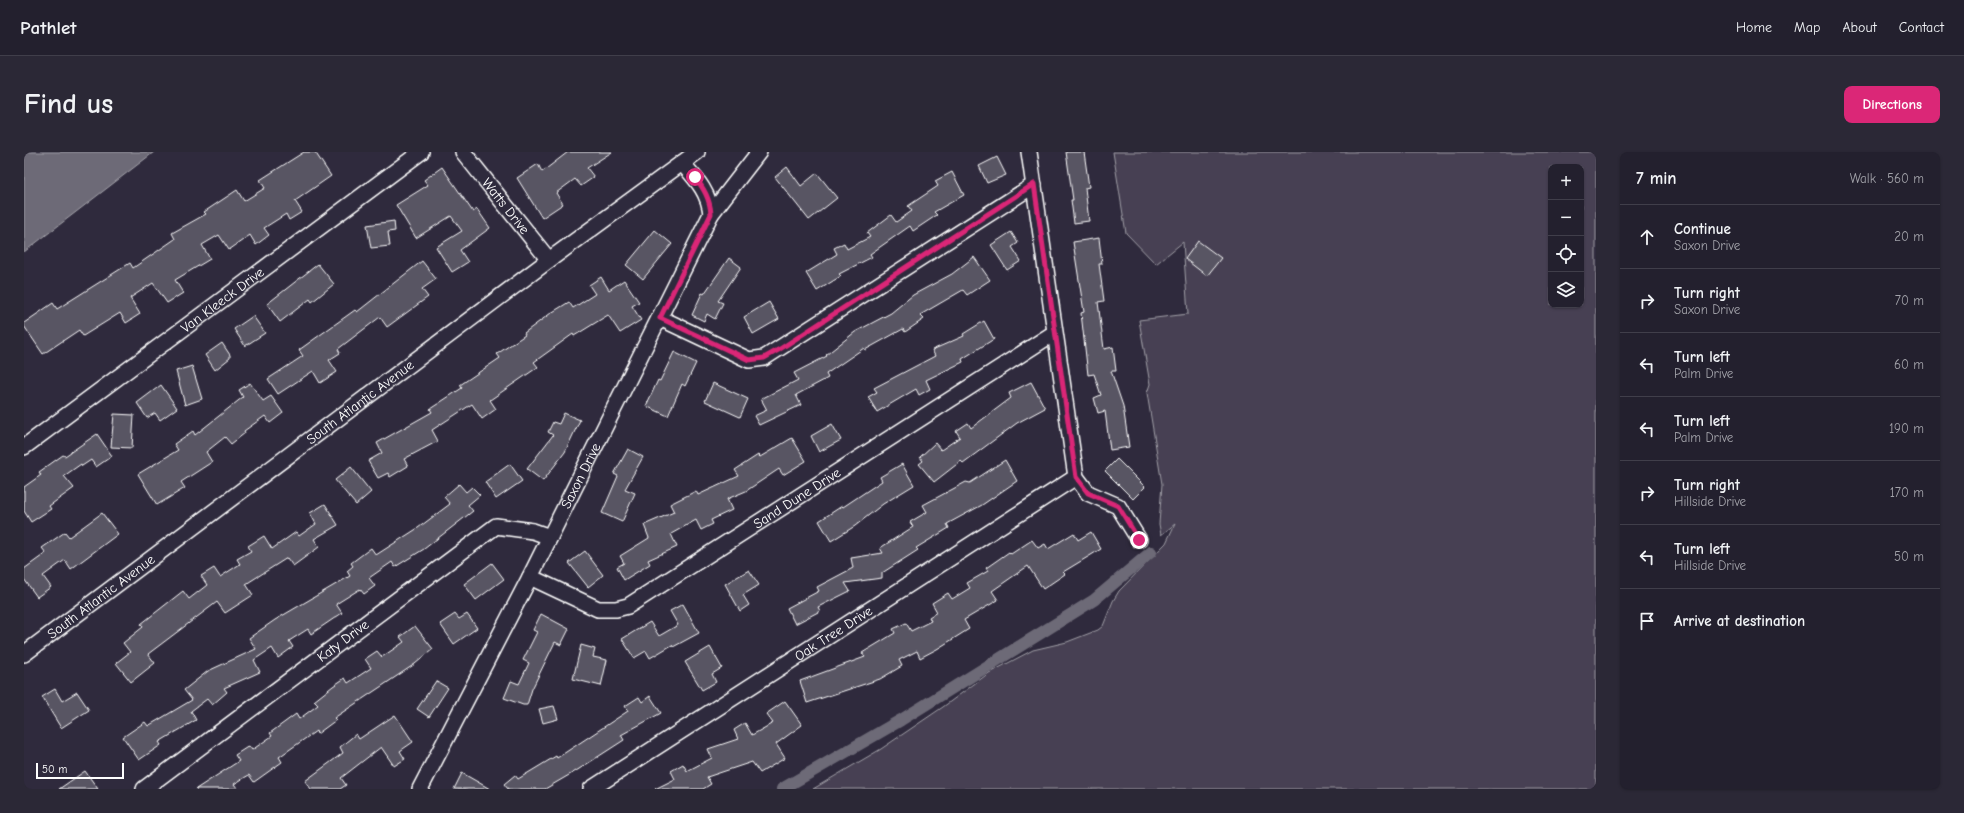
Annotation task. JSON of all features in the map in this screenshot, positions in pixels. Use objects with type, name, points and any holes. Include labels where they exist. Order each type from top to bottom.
[{"type":"street","name":"Van Kleeck Drive","points":[[24,448],[421,152]]},
{"type":"street","name":"Watts Drive","points":[[463,152],[549,260]]},
{"type":"street","name":"South Atlantic Avenue","points":[[24,654],[549,260],[697,152]]},
{"type":"street","name":"Saxon Drive","points":[[420,789],[530,577],[711,214],[759,152]]},
{"type":"street","points":[[1029,152],[1076,477],[1088,493],[1118,506],[1139,540]]},
{"type":"street","points":[[682,163],[703,188],[710,202],[711,214]]},
{"type":"street","points":[[660,318],[749,360],[764,358],[1034,184]]},
{"type":"street","name":"Sand Dune Drive","points":[[530,577],[598,609],[616,609],[628,606],[1054,333]]},
{"type":"street","name":"Oak Tree Drive","points":[[591,789],[1076,477]]},
{"type":"street","name":"Katy Drive","points":[[144,789],[496,526],[534,531],[550,537]]},
{"type":"shaded area","points":[[24,152],[154,152],[24,252]]},
{"type":"shaded area","points":[[1113,152],[1596,152],[1596,789],[813,789],[881,749],[943,707],[989,673],[1033,650],[1067,642],[1098,630],[1103,626],[1113,601],[1119,591],[1166,543],[1175,524],[1161,535],[1159,524],[1162,484],[1147,393],[1150,384],[1139,320],[1188,314],[1183,242],[1156,264],[1126,233]]},
{"type":"building","points":[[304,152],[315,152],[331,176],[295,201],[302,212],[289,220],[286,214],[264,228],[269,235],[256,245],[250,235],[229,250],[219,235],[202,245],[210,259],[175,280],[183,293],[167,303],[153,283],[130,298],[140,314],[126,323],[120,313],[83,336],[79,330],[43,354],[24,326],[24,323],[53,303],[57,309],[130,263],[133,268],[175,239],[172,233],[206,214],[204,212],[237,190],[244,201],[265,188],[260,180]]},
{"type":"building","points":[[568,152],[612,152],[587,168],[594,177],[581,186],[575,179],[556,193],[563,204],[542,218],[517,178],[538,164],[542,172]]},
{"type":"building","points":[[1066,152],[1084,152],[1089,187],[1085,188],[1089,221],[1074,223],[1071,200],[1073,200]]},
{"type":"building","points":[[997,157],[1006,175],[987,183],[979,166]]},
{"type":"building","points":[[442,167],[473,212],[477,209],[490,228],[460,250],[468,262],[452,272],[436,247],[462,231],[451,216],[416,238],[396,205],[428,185],[424,180]]},
{"type":"building","points":[[787,167],[801,186],[817,173],[837,198],[809,220],[775,177]]},
{"type":"building","points":[[952,172],[964,195],[934,212],[937,215],[913,231],[910,226],[870,254],[872,257],[839,274],[841,276],[817,291],[806,273],[837,254],[834,248],[844,243],[847,249],[870,237],[867,233],[891,215],[896,222],[912,211],[908,206],[938,186],[935,181]]},
{"type":"building","points":[[394,221],[395,231],[388,232],[390,246],[371,248],[367,225]]},
{"type":"building","points":[[655,230],[672,244],[643,279],[626,265]]},
{"type":"building","points":[[1011,232],[1018,243],[1012,247],[1021,261],[1007,270],[991,245]]},
{"type":"building","points":[[1099,238],[1102,264],[1099,264],[1104,301],[1098,302],[1104,349],[1113,347],[1116,371],[1111,371],[1123,406],[1129,447],[1110,450],[1105,411],[1098,413],[1094,398],[1101,395],[1094,374],[1088,375],[1081,313],[1084,312],[1073,242]]},
{"type":"building","points":[[1198,241],[1221,258],[1207,276],[1185,259]]},
{"type":"building","points":[[974,257],[990,280],[967,295],[963,290],[920,315],[924,319],[905,332],[903,329],[865,350],[864,348],[826,374],[828,378],[796,395],[801,405],[759,425],[754,416],[767,410],[761,399],[798,380],[794,373],[827,356],[826,355],[855,332],[891,313],[913,295],[952,274]]},
{"type":"building","points":[[729,258],[741,267],[718,301],[723,303],[715,319],[707,314],[704,321],[692,315],[702,293],[704,294]]},
{"type":"building","points":[[422,261],[436,279],[422,289],[428,297],[387,327],[380,317],[338,349],[340,353],[329,360],[337,372],[320,383],[313,371],[278,394],[268,379],[303,356],[299,350],[355,310],[357,312]]},
{"type":"building","points":[[318,264],[334,284],[312,302],[310,299],[280,322],[267,304]]},
{"type":"building","points":[[601,277],[609,290],[624,280],[639,302],[632,306],[641,320],[620,333],[608,315],[574,336],[573,334],[534,362],[538,367],[490,400],[496,409],[482,419],[472,404],[432,430],[438,441],[404,459],[408,466],[390,477],[388,473],[378,478],[368,461],[382,453],[377,443],[432,412],[430,409],[462,388],[460,385],[500,358],[497,354],[525,335],[524,333],[551,313],[569,302],[573,308],[595,294],[589,285]]},
{"type":"building","points":[[769,302],[779,319],[753,334],[744,317]]},
{"type":"building","points":[[253,316],[265,333],[245,346],[234,329]]},
{"type":"building","points":[[984,321],[994,339],[962,359],[963,362],[926,380],[930,389],[919,395],[916,389],[877,412],[868,397],[877,392],[874,388],[935,356],[932,350],[964,336],[963,334]]},
{"type":"building","points":[[222,343],[230,355],[230,358],[215,370],[205,355]]},
{"type":"building","points":[[674,352],[696,363],[685,386],[682,384],[668,416],[646,406],[658,380],[660,381]]},
{"type":"building","points":[[192,366],[202,399],[185,405],[176,371]]},
{"type":"building","points":[[1031,382],[1045,408],[1017,423],[963,463],[961,461],[934,482],[919,464],[923,461],[920,457],[935,443],[941,450],[960,437],[956,431],[968,423],[971,428],[1011,398],[1009,393]]},
{"type":"building","points":[[250,383],[263,401],[271,396],[283,413],[270,423],[265,416],[244,431],[245,433],[231,444],[225,437],[206,452],[212,462],[181,482],[185,488],[157,505],[138,474],[178,450],[174,444],[193,431],[195,435],[243,397],[239,390]]},
{"type":"building","points":[[713,383],[748,399],[740,417],[705,401]]},
{"type":"building","points":[[161,385],[177,408],[160,420],[155,413],[147,418],[137,403]]},
{"type":"building","points":[[564,413],[580,420],[565,452],[543,481],[527,469],[553,435],[548,432],[553,422],[559,424]]},
{"type":"building","points":[[114,414],[134,415],[132,448],[111,447]]},
{"type":"building","points":[[832,424],[841,440],[819,452],[811,436]]},
{"type":"building","points":[[97,434],[112,456],[96,467],[91,460],[82,466],[81,464],[64,476],[74,488],[49,506],[51,509],[31,522],[24,511],[24,487],[41,475],[39,472]]},
{"type":"building","points":[[792,438],[806,461],[783,475],[779,469],[746,491],[727,499],[732,510],[711,520],[713,524],[701,530],[696,520],[671,534],[677,547],[648,560],[650,564],[624,580],[617,567],[624,563],[620,556],[649,538],[644,525],[674,512],[670,504],[696,491],[698,495],[739,476],[735,470],[758,455],[760,457]]},
{"type":"building","points":[[628,449],[643,457],[625,489],[635,493],[622,522],[602,513],[618,476],[614,474]]},
{"type":"building","points":[[1117,459],[1145,487],[1133,499],[1105,471]]},
{"type":"building","points":[[1005,460],[1017,481],[982,505],[947,524],[949,528],[916,548],[918,550],[882,573],[882,578],[845,583],[850,591],[818,607],[820,611],[795,624],[787,608],[819,591],[817,587],[853,568],[851,558],[883,553],[880,548],[913,527],[910,522],[927,512],[923,505],[966,482],[970,483]]},
{"type":"building","points":[[510,464],[522,481],[496,499],[485,482]]},
{"type":"building","points":[[902,464],[914,485],[883,504],[855,526],[831,541],[819,521],[882,481],[880,477]]},
{"type":"building","points":[[351,467],[371,492],[356,505],[335,480]]},
{"type":"building","points":[[459,484],[466,492],[472,487],[480,495],[468,505],[473,511],[424,549],[395,567],[392,562],[369,578],[375,586],[364,594],[360,589],[336,604],[342,613],[311,634],[308,629],[289,641],[293,647],[278,658],[272,648],[254,660],[260,672],[224,688],[227,692],[212,705],[207,699],[191,711],[196,720],[159,742],[161,745],[139,760],[123,737],[145,722],[148,726],[192,700],[184,690],[208,671],[256,649],[249,638],[275,620],[350,576],[347,571],[353,566],[351,563],[371,548],[376,555],[418,528],[450,504],[444,497]]},
{"type":"building","points":[[325,504],[338,525],[314,539],[319,547],[293,566],[287,558],[246,584],[253,595],[225,613],[217,602],[148,654],[155,663],[131,682],[116,663],[130,652],[123,643],[143,627],[141,624],[183,591],[189,599],[207,585],[201,576],[214,568],[220,577],[240,564],[237,559],[251,551],[248,546],[264,536],[272,549],[296,532],[299,536],[316,524],[310,513]]},
{"type":"building","points":[[102,513],[118,534],[71,569],[65,560],[43,576],[51,587],[37,597],[24,579],[24,569],[46,553],[42,548],[65,532],[69,537]]},
{"type":"building","points":[[1091,532],[1101,549],[1063,572],[1065,574],[1043,589],[1028,566],[992,591],[998,600],[964,620],[969,629],[937,649],[920,658],[917,651],[899,660],[902,666],[880,679],[807,703],[800,681],[865,657],[862,653],[895,633],[893,629],[906,623],[911,631],[931,621],[929,617],[937,612],[932,603],[948,593],[952,599],[970,588],[967,583],[988,571],[986,568],[1009,552],[1011,554],[1032,540],[1038,548],[1045,544],[1048,549],[1074,533],[1078,540]]},
{"type":"building","points":[[585,551],[603,575],[588,587],[569,563]]},
{"type":"building","points":[[492,563],[504,579],[476,600],[464,584]]},
{"type":"building","points":[[749,570],[759,585],[743,595],[749,605],[740,611],[725,584]]},
{"type":"building","points":[[683,604],[699,633],[673,647],[672,645],[650,658],[646,651],[634,658],[622,639],[650,622],[659,636],[678,625],[670,611]]},
{"type":"building","points":[[455,614],[459,619],[467,614],[477,628],[454,644],[440,624]]},
{"type":"building","points":[[541,614],[569,629],[561,645],[555,642],[532,689],[527,705],[523,705],[504,698],[511,681],[519,684],[529,663],[523,660],[537,632],[533,630]]},
{"type":"building","points":[[415,626],[433,649],[415,664],[334,718],[336,720],[317,734],[316,731],[279,757],[282,762],[254,782],[249,775],[234,784],[238,789],[196,789],[239,761],[235,755],[249,746],[252,750],[272,736],[270,733],[296,714],[299,719],[318,705],[314,701],[333,686],[345,678],[348,683],[371,668],[365,659],[377,651],[382,657],[404,642],[400,637]]},
{"type":"building","points":[[581,645],[595,649],[593,657],[607,660],[601,686],[573,679]]},
{"type":"building","points":[[710,647],[722,668],[712,674],[716,682],[702,690],[685,662]]},
{"type":"building","points":[[436,681],[448,688],[429,717],[417,709]]},
{"type":"building","points":[[55,689],[62,701],[77,692],[89,710],[61,728],[42,697]]},
{"type":"building","points":[[650,696],[661,713],[621,735],[624,740],[576,771],[545,789],[508,789],[504,784],[515,775],[518,779],[556,756],[557,758],[628,711],[625,706],[639,697],[642,702]]},
{"type":"building","points":[[785,701],[802,725],[776,744],[785,758],[760,773],[752,762],[707,777],[711,784],[703,789],[655,789],[675,779],[671,771],[683,764],[687,771],[712,758],[708,749],[738,739],[734,730],[745,723],[752,735],[773,723],[766,714]]},
{"type":"building","points":[[554,706],[558,719],[543,723],[539,709]]},
{"type":"building","points":[[395,715],[413,742],[400,751],[405,759],[394,766],[381,747],[341,778],[346,785],[340,789],[311,789],[305,781],[343,753],[340,747],[356,734],[359,739]]},
{"type":"building","points":[[85,771],[98,789],[59,789]]},
{"type":"building","points":[[462,773],[490,789],[454,789]]},
{"type":"waterway","points":[[782,789],[901,720],[1094,600],[1151,552]]},
{"type":"route","points":[[695,177],[703,188],[710,202],[711,214],[660,318],[749,360],[764,358],[780,349],[1034,184],[1054,333],[1076,477],[1088,493],[1118,506],[1139,540]]}]
